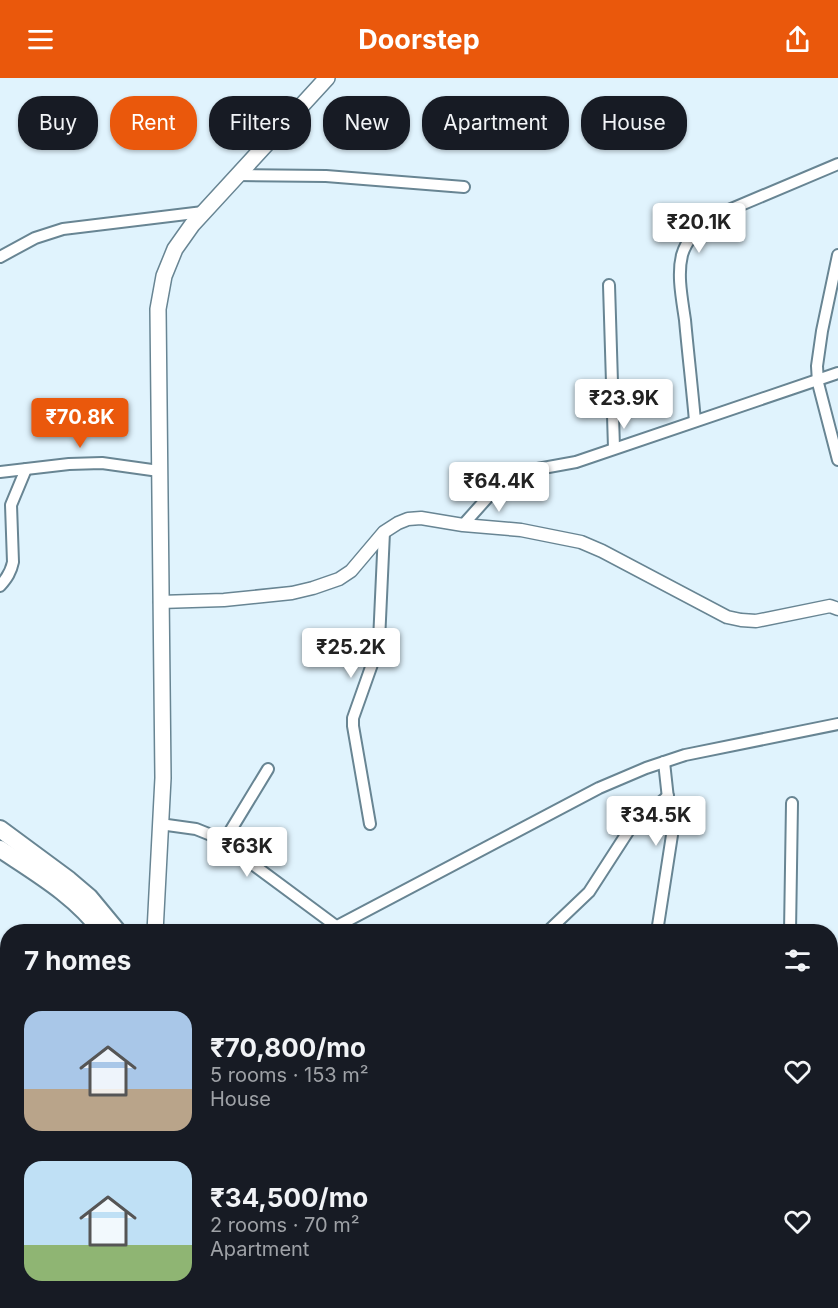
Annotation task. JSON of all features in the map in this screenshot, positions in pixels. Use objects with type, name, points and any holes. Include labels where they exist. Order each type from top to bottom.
[{"type":"highway","points":[[0,830],[69,880],[89,897],[111,924]]},
{"type":"highway","points":[[0,849],[60,890],[95,924]]},
{"type":"main road","points":[[156,924],[163,778],[158,309],[164,276],[175,249],[192,225],[327,78]]},
{"type":"street","points":[[696,421],[681,268],[682,254],[690,239],[710,218],[838,164]]},
{"type":"street","points":[[237,175],[326,176],[464,187]]},
{"type":"street","points":[[0,257],[35,238],[63,229],[203,212]]},
{"type":"street","points":[[838,255],[817,366],[818,380],[838,460]]},
{"type":"street","points":[[609,285],[614,448]]},
{"type":"street","points":[[463,525],[510,474],[569,464],[838,373]]},
{"type":"street","points":[[0,472],[69,464],[102,463],[159,471]]},
{"type":"street","points":[[0,585],[9,576],[14,562],[10,505],[26,469]]},
{"type":"street","points":[[160,602],[224,600],[292,594],[313,588],[339,579],[351,571],[384,532],[408,519],[421,518],[463,525],[521,530],[581,542],[728,617],[741,620],[756,621],[830,606],[838,609]]},
{"type":"street","points":[[370,824],[352,726],[379,641],[384,532]]},
{"type":"street","points":[[341,924],[599,788],[646,768],[685,755],[838,724]]},
{"type":"street","points":[[658,924],[672,836],[664,762]]},
{"type":"street","points":[[223,843],[268,769]]},
{"type":"street","points":[[555,924],[589,892],[632,827],[668,796]]},
{"type":"street","points":[[790,924],[792,803]]},
{"type":"street","points":[[160,824],[196,829],[216,837],[325,924]]}]
